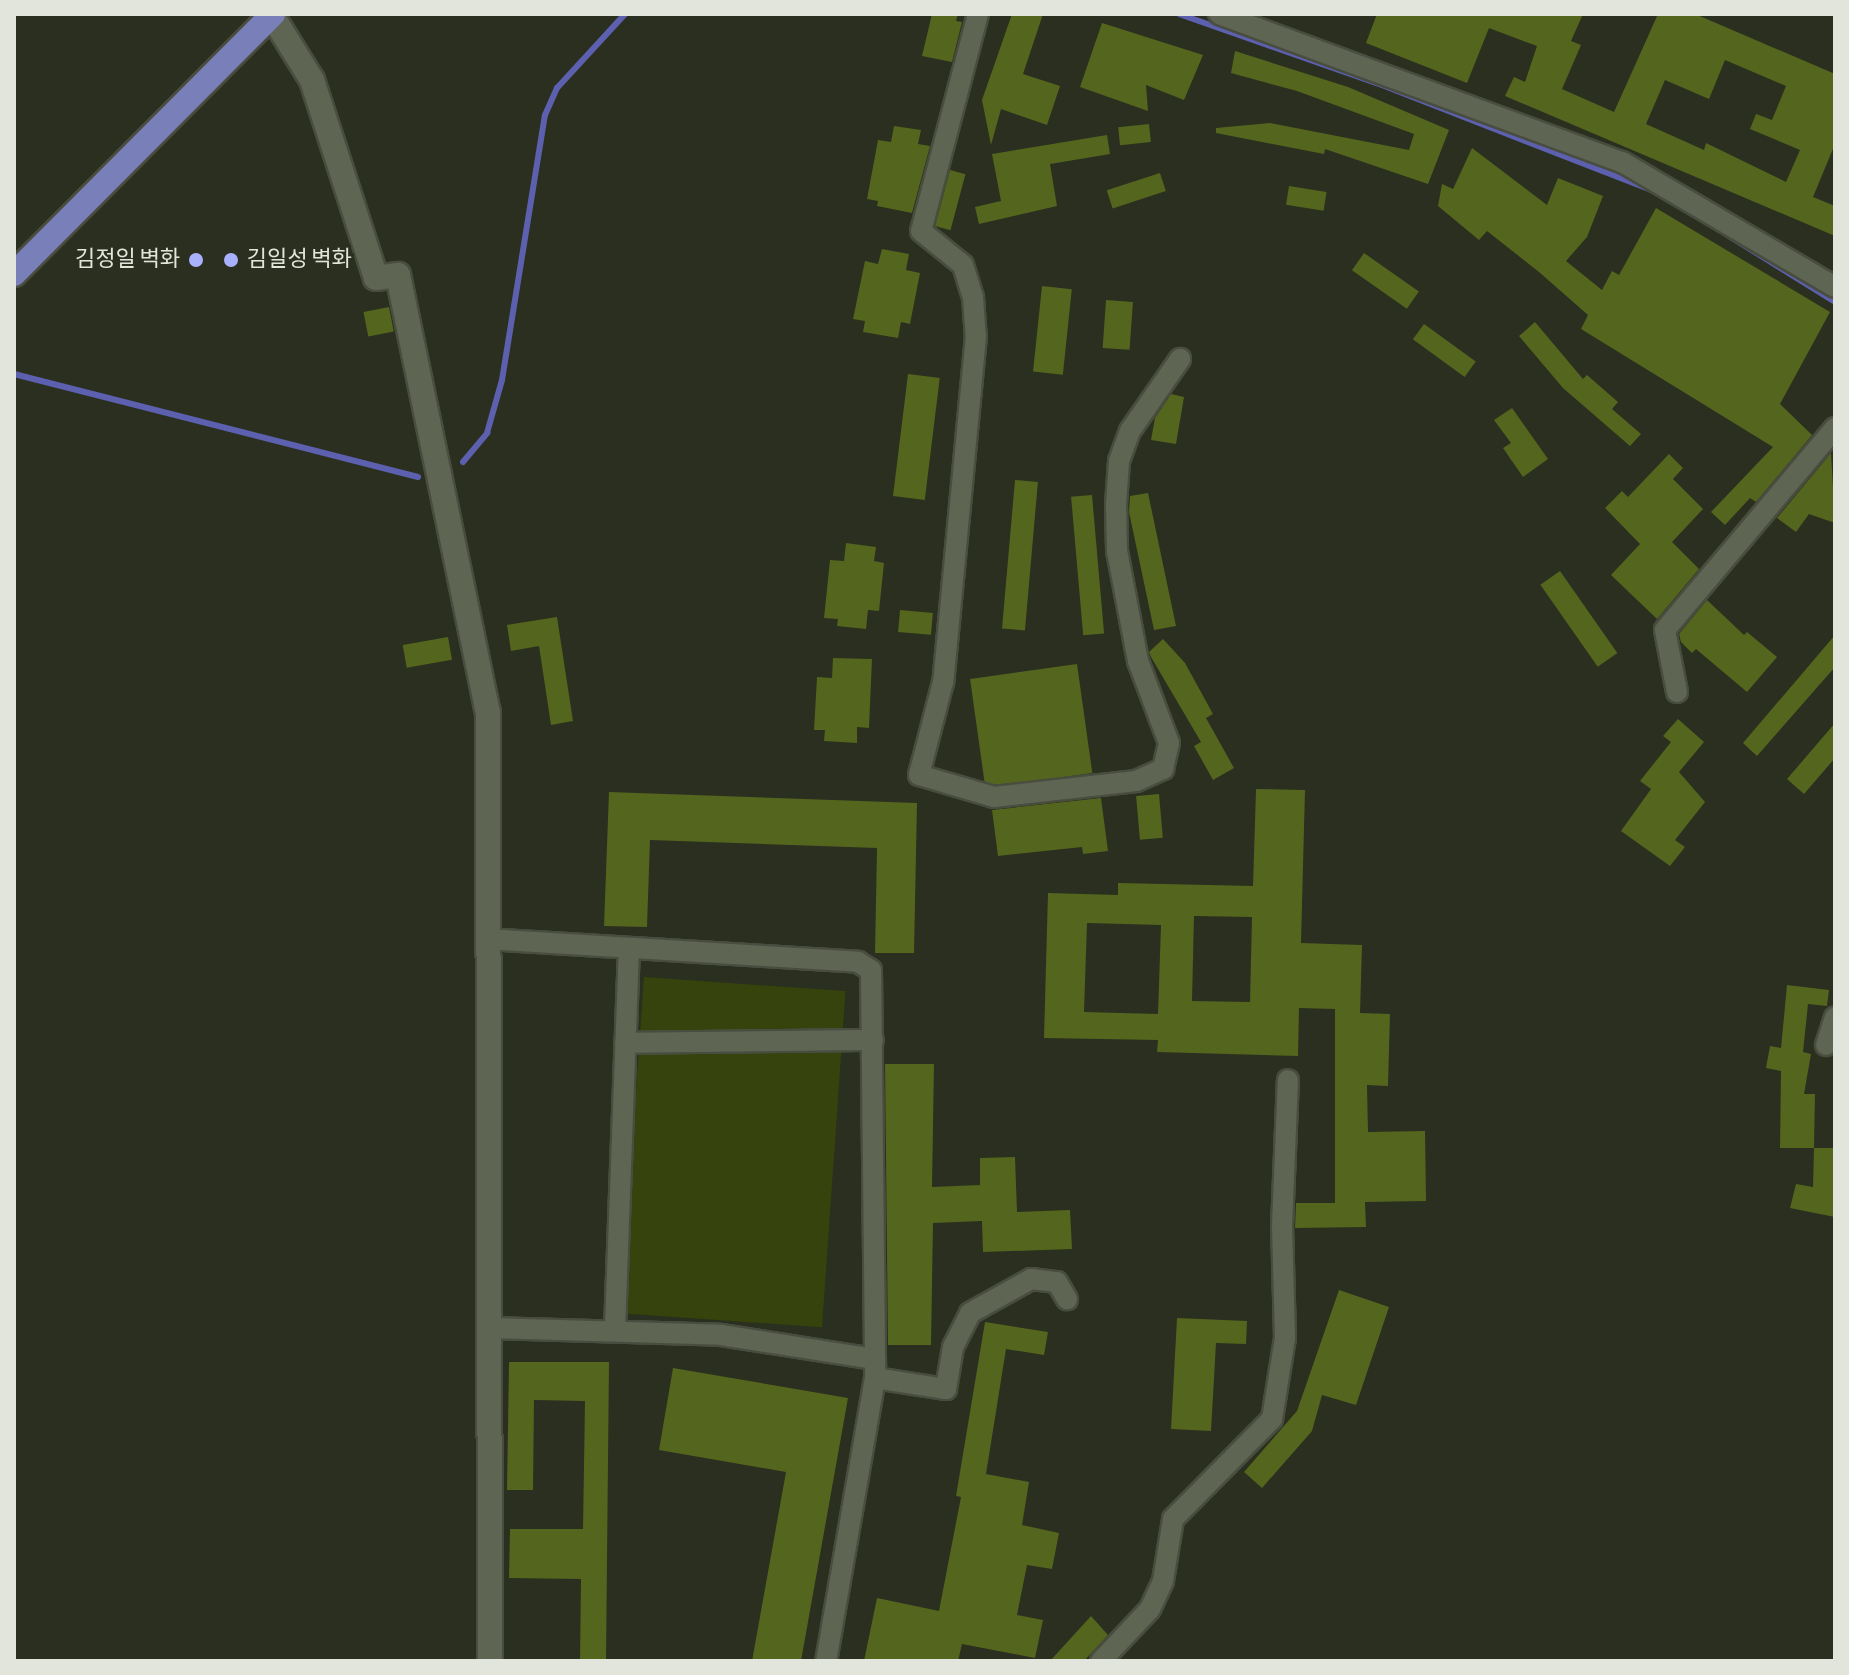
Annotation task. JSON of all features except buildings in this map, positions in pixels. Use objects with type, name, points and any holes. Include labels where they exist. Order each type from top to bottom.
[{"type":"main road","points":[[14,274],[272,15]]},
{"type":"street","points":[[978,14],[921,231],[963,265],[973,297],[976,336],[943,682],[919,775],[994,797],[1136,781],[1163,769],[1169,743],[1138,661],[1117,551],[1116,504],[1119,461],[1130,431],[1180,359]]},
{"type":"street","points":[[1219,14],[1622,162],[1835,287]]},
{"type":"street","points":[[272,15],[312,80],[376,278],[398,275],[488,712],[486,939],[491,1328],[490,1661]]},
{"type":"street","points":[[1677,692],[1665,630],[1835,428]]},
{"type":"street","points":[[486,939],[858,962],[871,970],[875,1368],[826,1661]]},
{"type":"street","points":[[615,1329],[629,948]]},
{"type":"street","points":[[1826,1045],[1835,1017]]},
{"type":"street","points":[[625,1043],[873,1040]]},
{"type":"street","points":[[1101,1661],[1150,1609],[1163,1581],[1173,1519],[1272,1419],[1285,1338],[1282,1227],[1288,1080]]},
{"type":"street","points":[[491,1328],[615,1329],[721,1335],[875,1368],[946,1389],[953,1347],[970,1313],[1031,1279],[1057,1282],[1067,1299]]},
{"type":"green space","points":[[644,977],[846,991],[822,1327],[620,1313]]},
{"type":"waterway","points":[[463,462],[487,433],[502,380],[545,115],[557,88],[625,14]]},
{"type":"waterway","points":[[1179,14],[1387,87],[1651,190]]},
{"type":"waterway","points":[[1729,236],[1835,302]]},
{"type":"waterway","points":[[14,374],[418,477]]},
{"type":"place","name":"김정일 벽화","points":[[196,260]]},
{"type":"place","name":"김일성 벽화","points":[[231,260]]}]
